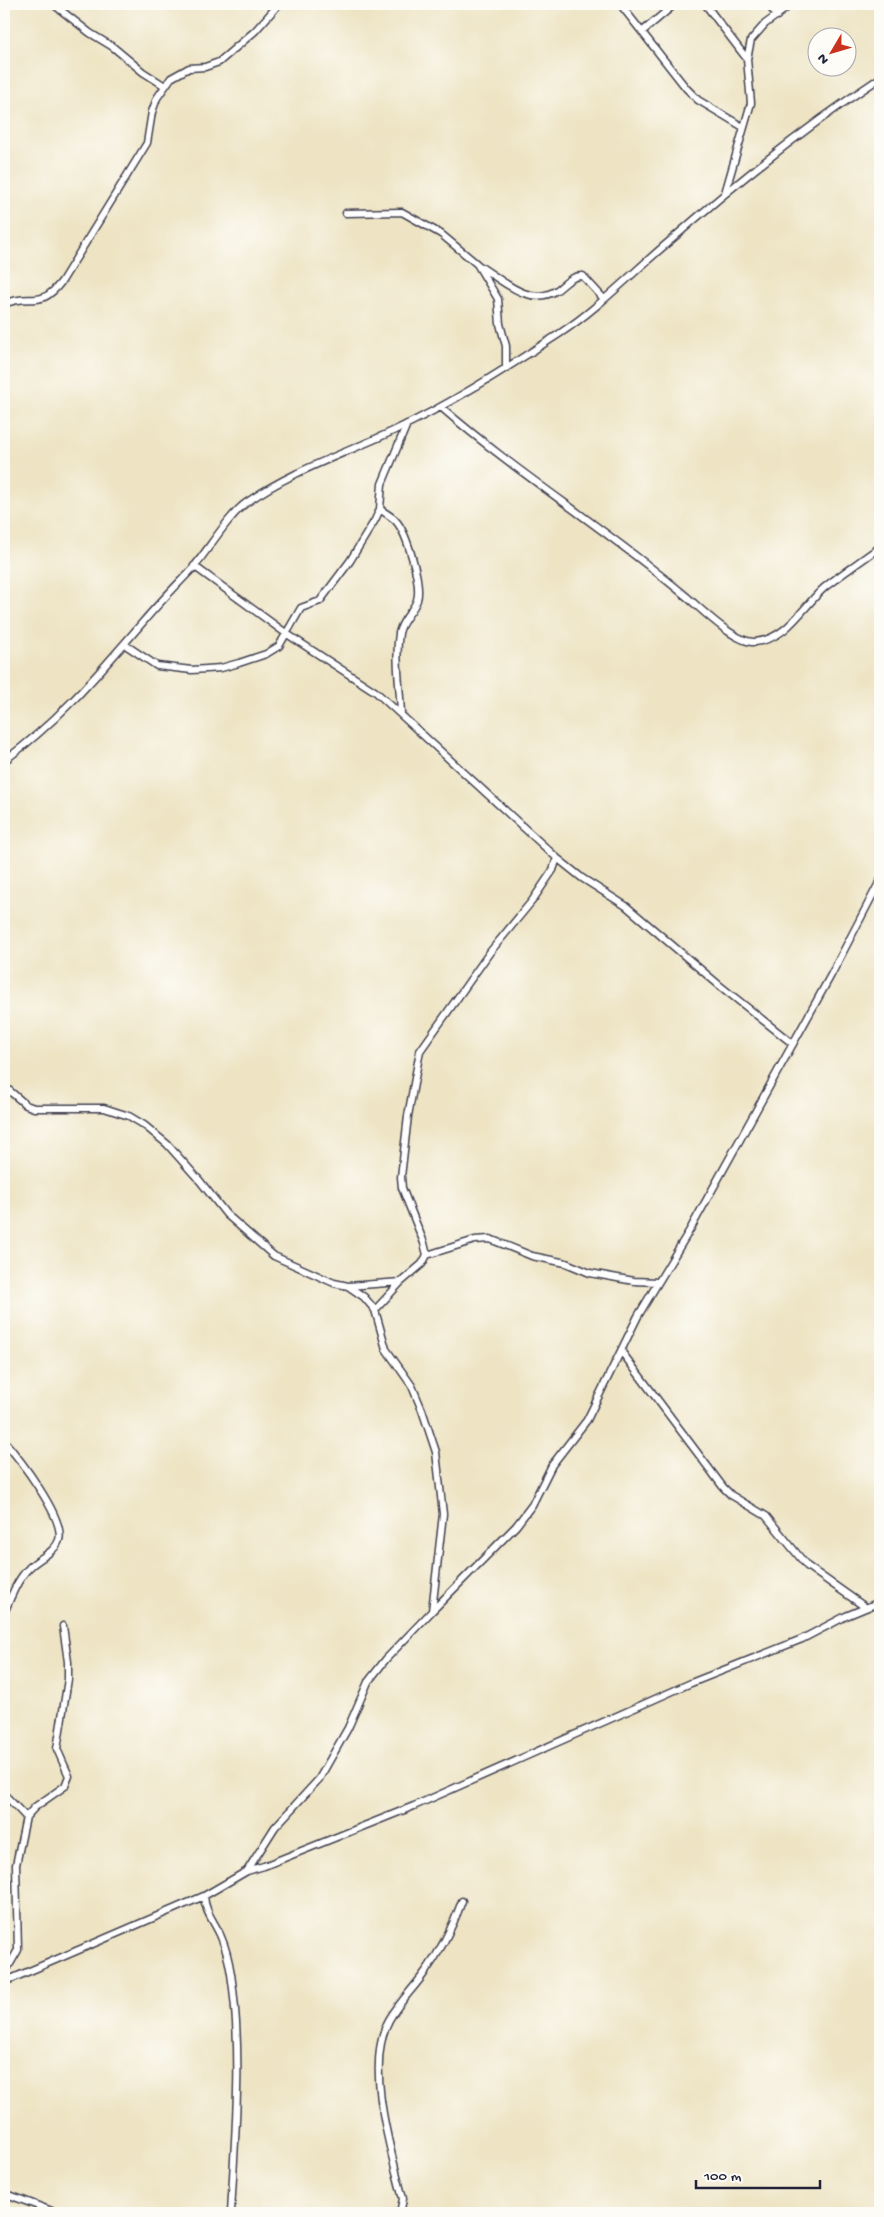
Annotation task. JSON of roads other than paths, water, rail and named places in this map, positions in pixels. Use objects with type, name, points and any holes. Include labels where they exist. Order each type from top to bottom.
[{"type":"street","points":[[53,4],[90,33],[113,47],[143,72],[165,86]]},
{"type":"street","points":[[4,304],[15,299],[42,299],[54,292],[147,144],[152,112],[157,98],[165,86],[177,73],[189,68],[206,67],[219,62],[255,31],[280,4]]},
{"type":"street","points":[[620,4],[686,88],[698,100],[743,127]]},
{"type":"street","points":[[643,31],[675,4]]},
{"type":"street","points":[[705,4],[747,58]]},
{"type":"street","points":[[768,4],[777,16]]},
{"type":"street","points":[[724,194],[751,103],[747,58],[751,40],[765,24],[792,4]]},
{"type":"street","points":[[4,761],[52,724],[85,690],[194,566],[244,504],[294,475],[441,407],[562,332],[604,299],[724,194],[814,124],[880,78]]},
{"type":"street","points":[[346,213],[402,212],[441,234],[477,264],[525,295],[540,297],[556,290],[576,276],[583,276],[604,299]]},
{"type":"street","points":[[477,264],[498,299],[500,324],[506,346],[506,367]]},
{"type":"street","points":[[441,407],[534,483],[638,556],[700,608],[736,636],[746,641],[755,642],[768,639],[791,625],[824,588],[880,547]]},
{"type":"street","points":[[124,644],[157,666],[205,669],[221,668],[266,654],[279,646],[301,608],[320,601],[350,561],[380,509],[382,484],[407,424]]},
{"type":"street","points":[[380,509],[396,520],[402,532],[419,586],[415,605],[403,620],[400,633],[398,663],[400,714]]},
{"type":"street","points":[[194,566],[286,634],[362,683],[454,762],[508,815],[558,858],[582,878],[626,906],[718,985],[793,1044]]},
{"type":"street","points":[[375,1310],[401,1282],[422,1264],[426,1255],[424,1243],[402,1188],[401,1177],[408,1116],[420,1051],[490,952],[532,900],[553,870],[558,858]]},
{"type":"street","points":[[247,1871],[276,1827],[319,1779],[348,1728],[368,1682],[386,1659],[516,1526],[532,1506],[552,1465],[586,1420],[638,1316],[691,1228],[793,1044],[880,881]]},
{"type":"street","points":[[4,1086],[26,1105],[34,1108],[104,1108],[129,1116],[144,1125],[167,1144],[226,1214],[274,1256],[334,1283],[348,1286],[401,1282]]},
{"type":"street","points":[[426,1255],[476,1240],[490,1239],[519,1252],[566,1263],[590,1273],[634,1281],[658,1282]]},
{"type":"street","points":[[348,1286],[364,1297],[375,1310],[386,1349],[412,1386],[436,1452],[443,1514],[432,1611]]},
{"type":"street","points":[[621,1351],[723,1486],[732,1495],[766,1516],[807,1566],[865,1607]]},
{"type":"street","points":[[4,1441],[34,1480],[53,1514],[59,1535],[55,1546],[26,1570],[4,1613]]},
{"type":"street","points":[[4,1982],[204,1896],[247,1871],[264,1866],[414,1806],[691,1683],[802,1639],[865,1607],[880,1602]]},
{"type":"street","points":[[4,1982],[7,1969],[18,1950],[16,1866],[26,1817],[35,1807],[65,1786],[69,1776],[57,1749],[68,1679],[68,1662],[63,1626]]},
{"type":"street","points":[[4,1794],[26,1817]]},
{"type":"street","points":[[204,1896],[206,1912],[221,1938],[231,1970],[235,2000],[236,2073],[231,2213]]},
{"type":"street","points":[[400,2213],[403,2199],[380,2094],[379,2044],[389,2021],[400,2003],[452,1930],[462,1900]]},
{"type":"street","points":[[4,2194],[57,2213]]}]
